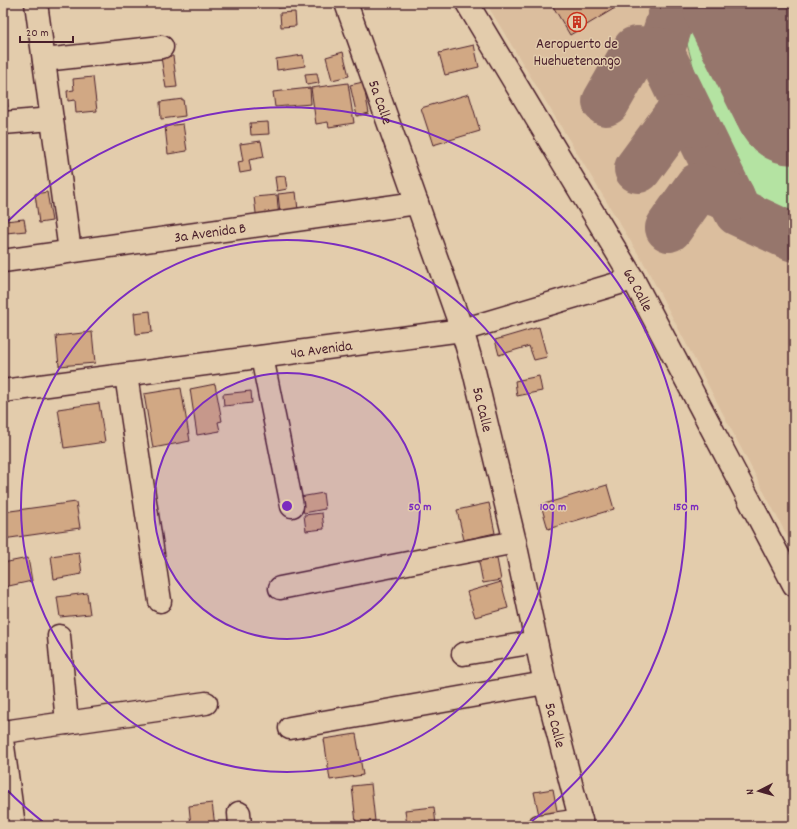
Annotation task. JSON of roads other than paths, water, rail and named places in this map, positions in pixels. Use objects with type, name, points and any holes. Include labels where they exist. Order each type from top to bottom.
[{"type":"street","points":[[36,3],[70,251]]},
{"type":"street","name":"5a Calle","points":[[346,3],[462,330],[474,371],[515,542],[545,683],[582,823]]},
{"type":"street","name":"6a Calle","points":[[467,3],[633,279],[794,585]]},
{"type":"street","points":[[44,60],[162,47]]},
{"type":"street","points":[[3,123],[52,119]]},
{"type":"street","name":"3a Avenida B","points":[[3,261],[417,203]]},
{"type":"street","name":"4a Avenida","points":[[3,391],[462,330],[633,279]]},
{"type":"street","points":[[262,357],[292,506]]},
{"type":"street","points":[[126,375],[160,601]]},
{"type":"street","points":[[280,588],[515,542]]},
{"type":"street","points":[[60,636],[67,723]]},
{"type":"street","points":[[463,654],[536,642]]},
{"type":"street","points":[[290,728],[545,683]]},
{"type":"street","points":[[3,732],[206,703]]},
{"type":"street","points":[[3,746],[14,826]]},
{"type":"street","points":[[539,826],[582,823]]},
{"type":"place","name":"Aeropuerto de Huehuetenango","points":[[577,22]]}]
